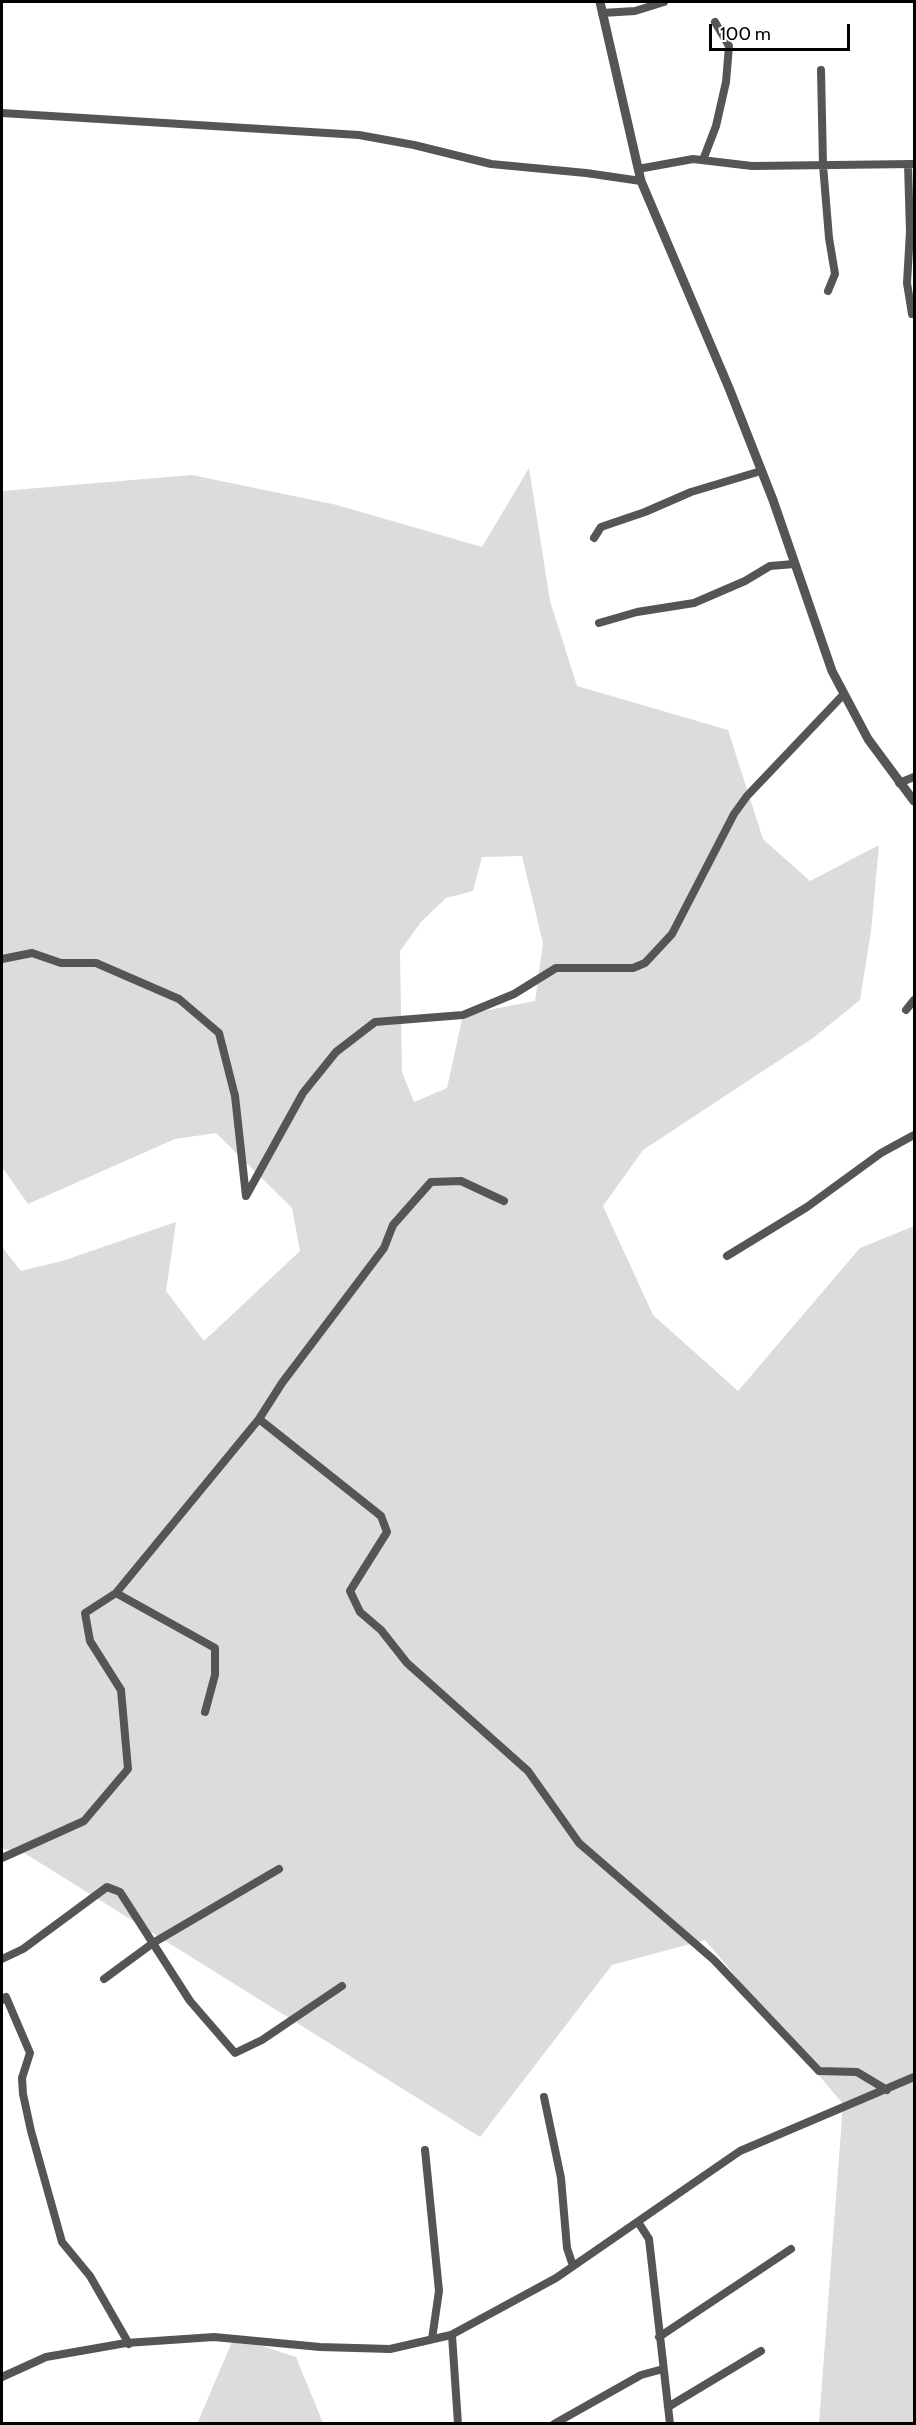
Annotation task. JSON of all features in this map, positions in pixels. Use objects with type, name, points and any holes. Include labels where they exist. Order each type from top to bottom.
[{"type":"street","points":[[600,2],[641,181],[729,388],[832,671],[868,739],[899,783],[915,801]]},
{"type":"street","points":[[602,13],[635,11],[664,2]]},
{"type":"street","points":[[703,160],[716,126],[726,82],[729,46],[715,22]]},
{"type":"street","points":[[821,70],[823,165],[829,238],[835,274],[828,291]]},
{"type":"street","points":[[2,113],[359,135],[414,145],[491,164],[586,172],[641,181]]},
{"type":"street","points":[[639,169],[684,160],[752,166],[911,164],[908,283],[912,314]]},
{"type":"street","points":[[594,538],[601,527],[645,512],[691,492],[761,471]]},
{"type":"street","points":[[599,622],[637,612],[694,603],[770,566],[794,564]]},
{"type":"street","points":[[2,959],[32,952],[61,963],[96,963],[179,999],[219,1033],[235,1096],[246,1196],[303,1093],[336,1052],[375,1022],[463,1016],[514,994],[556,969],[633,968],[645,963],[672,934],[734,814],[747,796],[843,695]]},
{"type":"street","points":[[899,783],[915,777]]},
{"type":"street","points":[[906,1010],[915,1000]]},
{"type":"street","points":[[727,1256],[807,1207],[881,1153],[915,1135]]},
{"type":"street","points":[[2,1858],[84,1821],[128,1769],[121,1690],[90,1641],[86,1613],[116,1593],[258,1419],[282,1383],[384,1248],[393,1225],[431,1182],[461,1182],[504,1201]]},
{"type":"street","points":[[258,1419],[381,1516],[387,1532],[350,1591],[360,1612],[381,1630],[407,1663],[528,1771],[579,1843],[714,1960],[819,2072],[857,2072],[886,2090]]},
{"type":"street","points":[[116,1593],[214,1648],[214,1676],[205,1712]]},
{"type":"street","points":[[104,1979],[153,1943],[279,1869]]},
{"type":"street","points":[[2,1959],[23,1949],[107,1887],[120,1892],[190,2001],[235,2053],[262,2040],[342,1986]]},
{"type":"street","points":[[2,2000],[6,1997],[30,2053],[22,2078],[23,2094],[33,2141],[62,2242],[90,2276],[129,2344]]},
{"type":"street","points":[[2,2377],[46,2357],[129,2344],[214,2337],[320,2347],[390,2349],[452,2335],[556,2278],[740,2151],[915,2077]]},
{"type":"street","points":[[544,2097],[561,2178],[567,2248],[573,2266]]},
{"type":"street","points":[[426,2151],[439,2291],[432,2339]]},
{"type":"street","points":[[638,2222],[649,2239],[670,2424]]},
{"type":"street","points":[[660,2337],[792,2249]]},
{"type":"street","points":[[452,2335],[458,2424]]},
{"type":"street","points":[[668,2407],[762,2350]]},
{"type":"street","points":[[554,2424],[641,2375],[663,2369]]},
{"type":"shaded area","points":[[529,468],[550,601],[577,686],[728,730],[763,839],[810,881],[879,845],[871,931],[860,1000],[813,1038],[643,1150],[603,1206],[653,1315],[738,1391],[860,1248],[914,1226],[914,2423],[819,2423],[843,2104],[705,1940],[612,1965],[480,2137],[21,1851],[2,1849],[2,1247],[21,1271],[62,1261],[176,1222],[166,1291],[204,1341],[300,1251],[292,1208],[216,1133],[175,1139],[28,1204],[2,1167],[2,491],[192,475],[337,505],[482,547]],"holes":[[[522,856],[543,943],[535,1001],[463,1015],[447,1088],[414,1102],[402,1072],[400,951],[421,922],[446,898],[473,891],[482,857]]]},
{"type":"shaded area","points":[[234,2337],[296,2357],[323,2423],[197,2424]]}]
